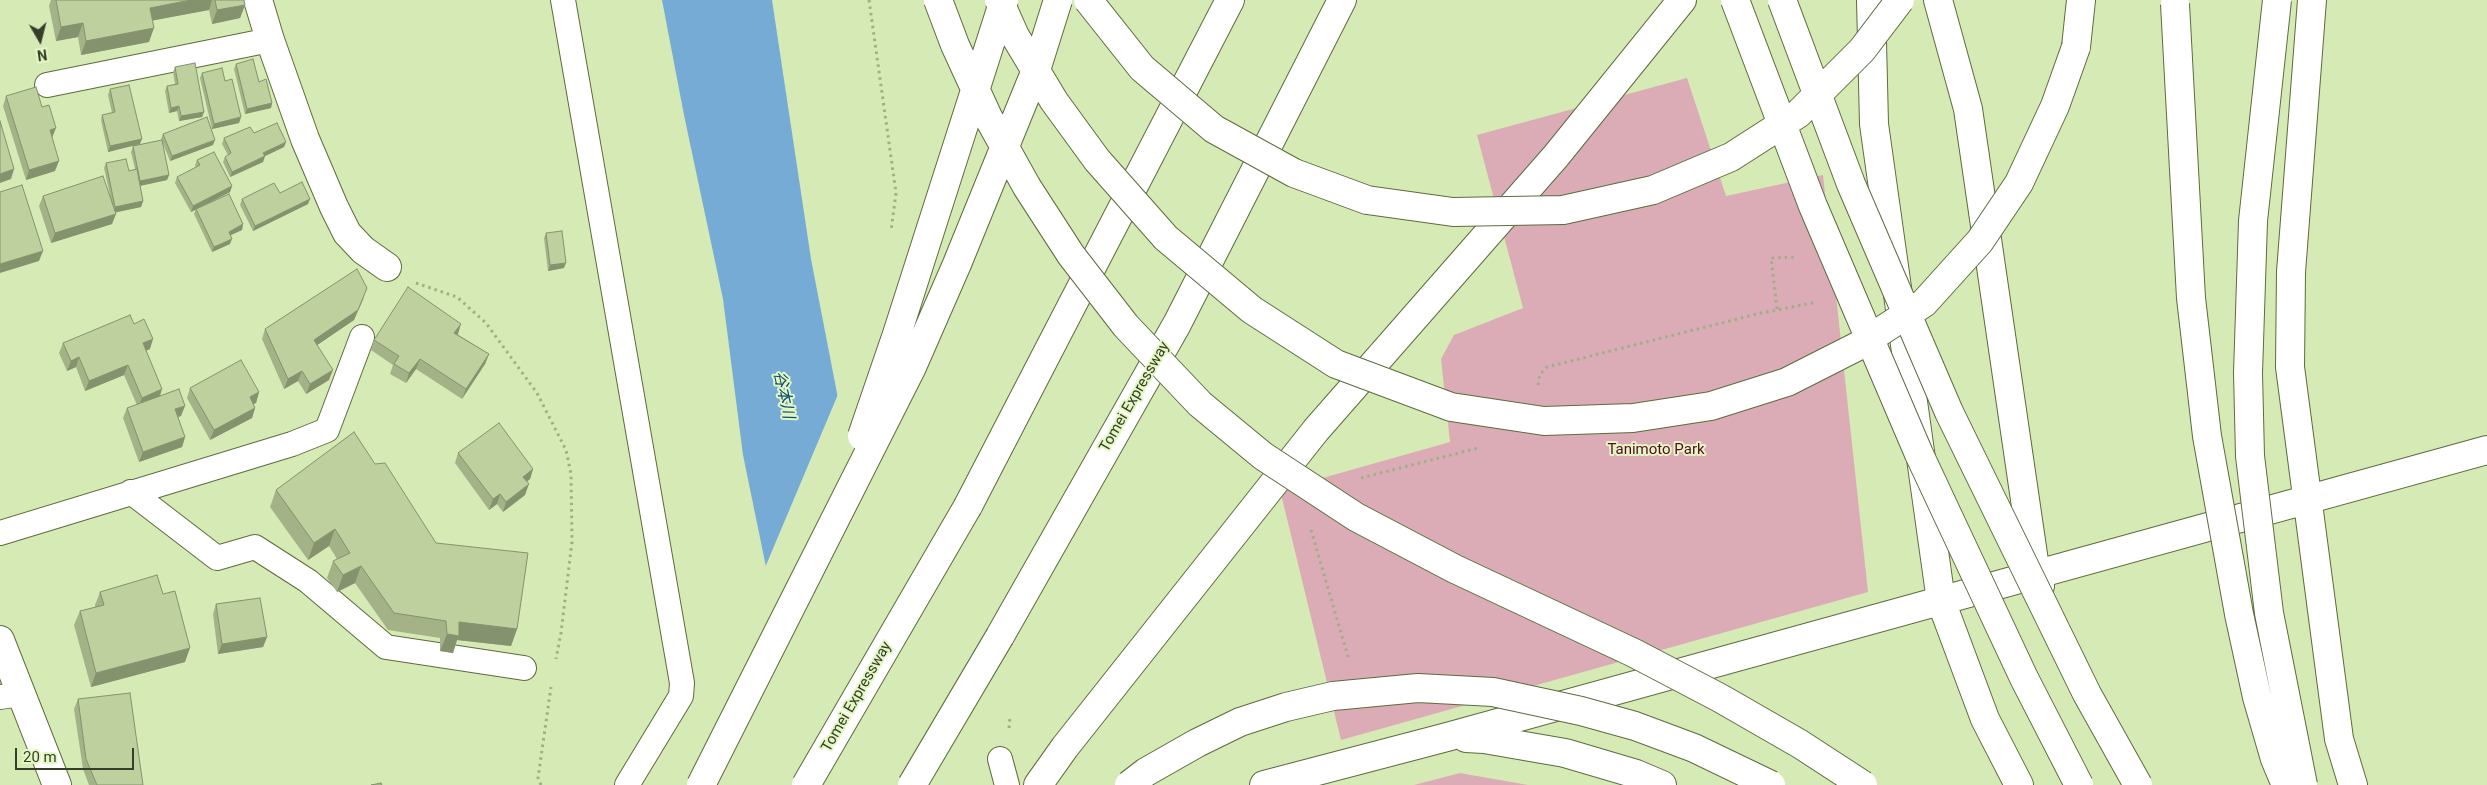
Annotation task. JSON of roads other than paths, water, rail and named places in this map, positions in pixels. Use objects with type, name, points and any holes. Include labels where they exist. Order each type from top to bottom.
[{"type":"main road","points":[[258,0],[305,139],[343,225],[347,233],[363,250],[387,268]]},
{"type":"main road","points":[[938,0],[955,45],[988,117],[1027,187],[1071,255],[1126,326],[1207,410],[1263,456],[1356,517],[1455,569],[1634,653],[1720,698],[1800,744],[1863,785]]},
{"type":"main road","points":[[999,0],[1015,36],[1049,93],[1097,160],[1166,238],[1252,310],[1336,364],[1451,407],[1544,421],[1633,418],[1719,404],[1788,382],[1858,346],[1924,303],[1980,241],[2019,182],[2055,106],[2076,47],[2081,0]]},
{"type":"main road","points":[[837,514],[1004,0]]},
{"type":"main road","points":[[701,785],[912,367],[958,264],[1036,70],[1058,0]]},
{"type":"main road","points":[[1088,0],[1142,68],[1214,129],[1294,172],[1366,200],[1453,212],[1563,210],[1653,190],[1731,158],[1798,114],[1862,50],[1900,0]]},
{"type":"main road","name":"Tomei Expressway","points":[[806,785],[968,506],[1230,0]]},
{"type":"main road","name":"Tomei Expressway","points":[[912,785],[1000,636],[1177,324],[1342,0]]},
{"type":"main road","points":[[1038,785],[1065,747],[1316,430],[1556,156],[1682,0]]},
{"type":"main road","points":[[1735,0],[1813,206],[1919,454],[2024,678],[2079,785]]},
{"type":"main road","points":[[1782,0],[1851,184],[1949,412],[2087,694],[2138,785]]},
{"type":"main road","points":[[1871,0],[1874,124],[1941,601],[1985,719],[2019,785]]},
{"type":"main road","points":[[1938,0],[1968,109],[2036,575],[2078,689],[2131,785]]},
{"type":"main road","points":[[2174,0],[2191,298],[2207,436],[2249,660],[2275,759],[2286,785]]},
{"type":"main road","points":[[2277,0],[2253,221],[2248,373],[2250,456],[2269,613],[2287,714],[2303,785]]},
{"type":"main road","points":[[2312,0],[2291,272],[2290,367],[2339,739],[2353,785]]},
{"type":"main road","points":[[1264,785],[1448,737],[2487,450]]},
{"type":"main road","points":[[0,640],[10,695],[56,785]]},
{"type":"main road","points":[[1129,785],[1146,772],[1240,722],[1286,707],[1333,696],[1418,688],[1492,692],[1581,711],[1635,726],[1694,748],[1771,785]]},
{"type":"main road","points":[[1448,737],[1484,739],[1564,753],[1636,774],[1662,785]]},
{"type":"lane","points":[[563,0],[682,683],[681,696],[627,785]]},
{"type":"lane","points":[[47,85],[270,40]]},
{"type":"lane","points":[[0,533],[292,444],[326,430],[362,337]]},
{"type":"lane","points":[[131,492],[217,558],[255,547],[308,582],[386,647],[524,668]]},
{"type":"lane","points":[[1000,759],[1007,785]]},
{"type":"water","name":"谷本川","points":[[662,0],[772,0],[811,259],[881,620],[795,708],[743,455],[723,299]]},
{"type":"park label","name":"Tanimoto Park","points":[[1656,450]]}]
